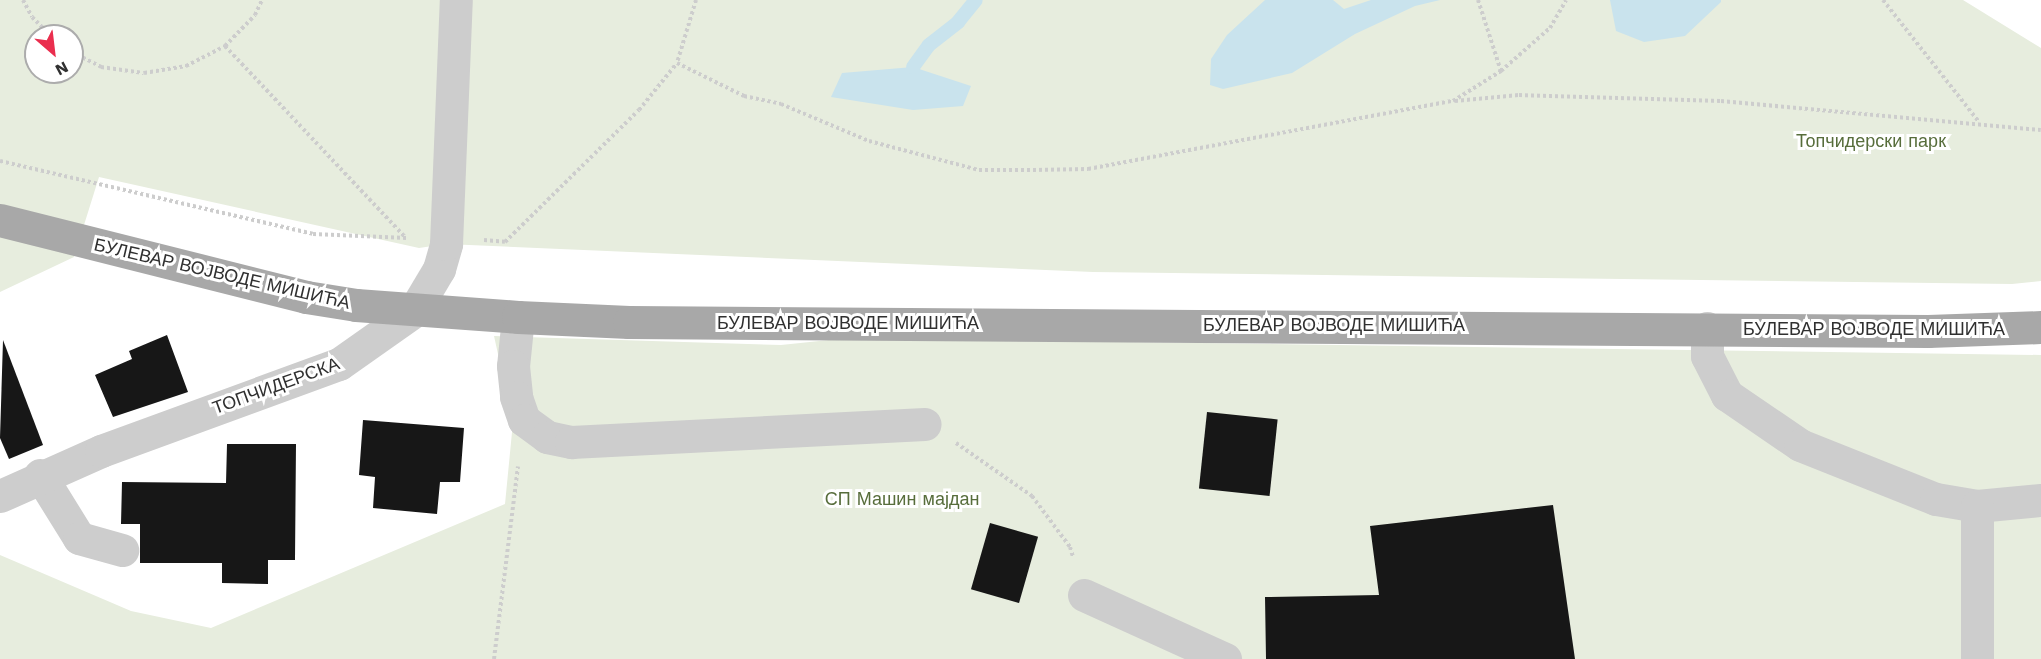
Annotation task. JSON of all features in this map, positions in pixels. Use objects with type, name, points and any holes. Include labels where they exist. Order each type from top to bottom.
[{"type":"main road","name":"БУЛЕВАР ВОЈВОДЕ МИШИЋА","points":[[0,220],[296,294],[414,310],[518,318],[629,322],[1997,331],[2041,327]]},
{"type":"street","name":"ТОПЧИДЕРСКА","points":[[0,496],[39,475],[339,364],[414,310],[439,269],[446,244],[456,0]]},
{"type":"street","points":[[518,318],[513,366],[524,420],[547,437],[572,442],[925,424]]},
{"type":"street","points":[[1707,328],[1707,356],[1727,395],[1800,445],[1925,495],[1977,506],[2041,500]]},
{"type":"street","points":[[39,475],[79,538],[122,550]]},
{"type":"street","points":[[1977,506],[1977,659]]},
{"type":"street","points":[[1084,596],[1225,659]]},
{"type":"path","points":[[24,0],[32,17],[39,24]]},
{"type":"path","points":[[84,58],[101,67],[144,73],[186,66],[225,46],[255,15],[262,0]]},
{"type":"path","points":[[506,242],[639,110],[677,63],[696,0]]},
{"type":"path","points":[[1453,101],[1501,70],[1550,28],[1566,0]]},
{"type":"path","points":[[1883,0],[1979,122]]},
{"type":"path","points":[[1478,1],[1501,70]]},
{"type":"path","points":[[225,46],[407,239]]},
{"type":"path","points":[[677,63],[744,96],[781,104],[869,141],[979,170],[1088,169],[1453,101],[1519,95],[1721,102],[1979,122],[2041,130]]},
{"type":"path","points":[[0,161],[61,178],[313,234],[407,239]]},
{"type":"path","points":[[407,239],[408,227]]},
{"type":"path","points":[[494,659],[524,420]]},
{"type":"path","points":[[925,424],[980,457],[1032,496],[1070,547],[1084,596]]},
{"type":"green space","name":"Топчидерски парк","points":[[0,0],[1963,0],[2041,48],[2041,281],[2012,284],[1093,272],[446,244],[419,248],[99,177],[74,257],[0,292]]},
{"type":"green space","name":"СП Машин мајдан","points":[[494,336],[781,345],[848,338],[2041,355],[2041,659],[0,659],[0,555],[131,611],[211,628],[505,504],[513,422]]},
{"type":"water","points":[[1265,0],[1333,0],[1344,9],[1371,0],[1440,0],[1415,6],[1355,34],[1292,73],[1223,89],[1210,85],[1211,59],[1227,35]]},
{"type":"water","points":[[1610,0],[1721,0],[1721,2],[1685,36],[1644,42],[1616,31]]},
{"type":"water","points":[[913,67],[971,86],[963,106],[913,110],[831,97],[842,73]]},
{"type":"building","points":[[167,335],[188,392],[113,417],[95,375],[132,359],[129,351]]},
{"type":"building","points":[[3,340],[43,445],[9,459],[0,438]]},
{"type":"building","points":[[1207,412],[1278,419],[1270,496],[1199,489]]},
{"type":"building","points":[[363,420],[464,428],[460,482],[440,482],[437,514],[373,508],[375,477],[359,475]]},
{"type":"building","points":[[227,444],[296,444],[295,560],[268,560],[268,584],[222,583],[222,563],[140,563],[140,524],[121,524],[122,482],[226,483]]},
{"type":"building","points":[[1553,505],[1575,659],[1266,659],[1265,597],[1379,595],[1370,526]]},
{"type":"building","points":[[990,523],[1038,537],[1019,603],[971,589]]},
{"type":"waterway","points":[[913,67],[929,45],[958,22],[976,0]]}]
